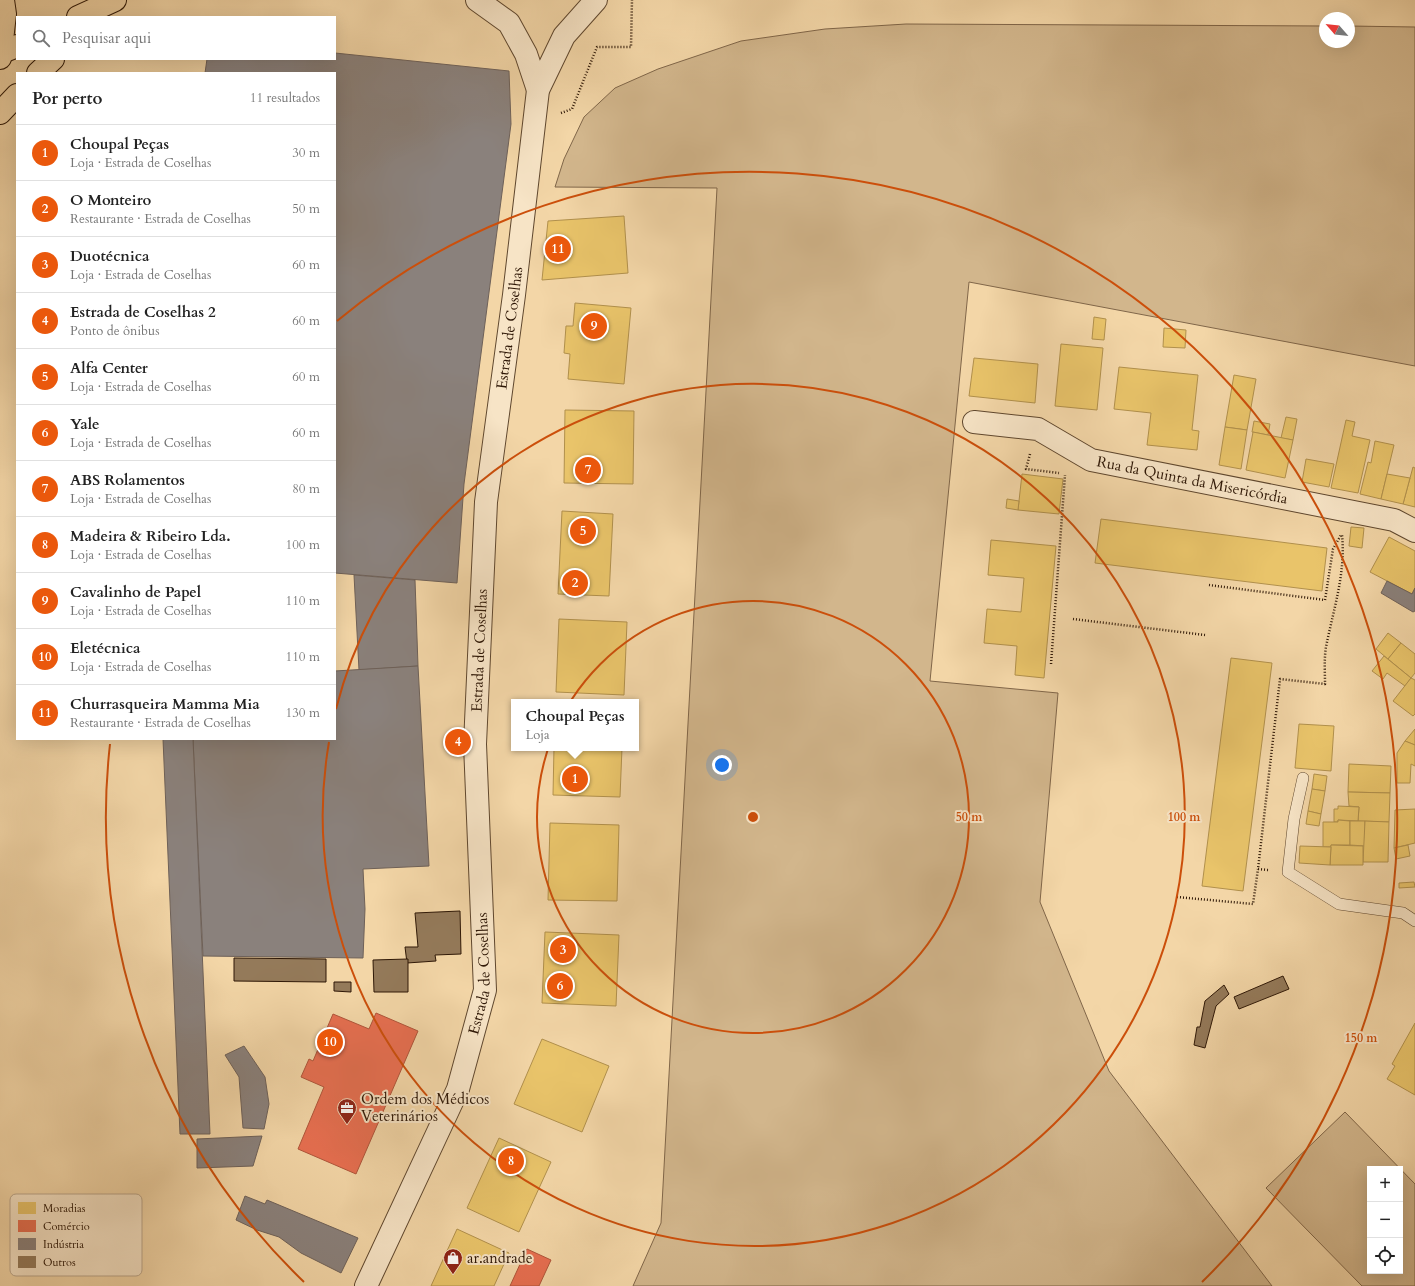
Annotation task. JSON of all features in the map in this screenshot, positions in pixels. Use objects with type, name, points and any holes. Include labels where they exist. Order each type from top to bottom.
[{"type":"main road","points":[[3,0],[6,14],[6,52]]},
{"type":"main road","points":[[80,16],[115,0]]},
{"type":"main road","points":[[98,16],[115,0]]},
{"type":"main road","points":[[39,72],[52,60]]},
{"type":"main road","points":[[0,113],[16,96]]},
{"type":"street","name":"Estrada de Coselhas","points":[[477,0],[509,23],[526,54],[538,90]]},
{"type":"street","name":"Estrada de Coselhas","points":[[366,1286],[458,1089],[485,990],[475,744],[486,502],[514,294],[538,90],[564,36],[596,0]]},
{"type":"street","name":"Rua da Quinta da Misericórdia","points":[[974,422],[1038,429],[1091,460],[1394,520],[1415,531]]},
{"type":"lane","points":[[1303,778],[1294,819],[1288,872],[1339,904],[1403,913],[1415,921]]},
{"type":"path","points":[[572,109],[598,47],[631,47],[632,0]]},
{"type":"path","points":[[1038,429],[1026,469],[1066,473],[1051,664]]},
{"type":"path","points":[[1177,897],[1253,904],[1280,679],[1325,684],[1326,649],[1339,588],[1344,548],[1342,533],[1333,549],[1325,600],[1209,585]]},
{"type":"path","points":[[1073,619],[1204,635]]},
{"type":"path","points":[[1258,869],[1288,872]]},
{"type":"shaded area","points":[[906,24],[1319,26],[1319,48],[1355,48],[1355,26],[1415,27],[1415,366],[969,282],[930,681],[1058,693],[1040,902],[1109,1071],[1272,1286],[633,1286],[661,1223],[717,188],[555,187],[564,159],[584,117],[615,88],[658,69],[741,41],[825,29]]},
{"type":"shaded area","points":[[1345,1112],[1398,1166],[1367,1166],[1367,1274],[1403,1274],[1403,1172],[1415,1184],[1415,1286],[1362,1286],[1266,1188]]},
{"type":"building: Moradias","points":[[624,216],[628,273],[542,280],[548,221]]},
{"type":"building: Moradias","points":[[575,303],[631,308],[624,384],[568,379],[570,354],[564,353],[566,326],[573,326]]},
{"type":"building: Moradias","points":[[1094,317],[1106,319],[1104,340],[1092,339]]},
{"type":"building: Moradias","points":[[1164,328],[1186,330],[1185,348],[1163,347]]},
{"type":"building: Moradias","points":[[1061,344],[1103,348],[1097,410],[1055,406]]},
{"type":"building: Moradias","points":[[974,358],[1038,364],[1035,403],[969,396]]},
{"type":"building: Moradias","points":[[1119,367],[1198,375],[1192,430],[1199,431],[1197,450],[1147,445],[1151,413],[1114,409]]},
{"type":"building: Moradias","points":[[1234,375],[1256,379],[1247,430],[1225,427]]},
{"type":"building: Moradias","points":[[565,410],[634,411],[633,484],[564,483]]},
{"type":"building: Moradias","points":[[1286,417],[1297,419],[1293,440],[1281,438]]},
{"type":"building: Moradias","points":[[1346,420],[1355,422],[1352,436],[1370,440],[1358,493],[1331,488]]},
{"type":"building: Moradias","points":[[1254,421],[1270,424],[1268,435],[1252,432]]},
{"type":"building: Moradias","points":[[1225,427],[1247,430],[1241,469],[1219,465]]},
{"type":"building: Moradias","points":[[1253,432],[1293,440],[1285,478],[1246,470]]},
{"type":"building: Moradias","points":[[1375,441],[1394,445],[1381,499],[1360,494],[1368,462],[1371,463]]},
{"type":"building: Moradias","points":[[1306,459],[1334,464],[1329,487],[1302,482]]},
{"type":"building: Moradias","points":[[1413,467],[1415,468],[1415,507],[1403,504]]},
{"type":"building: Moradias","points":[[1022,474],[1063,479],[1059,514],[1018,510]]},
{"type":"building: Moradias","points":[[1387,474],[1410,478],[1403,504],[1381,499]]},
{"type":"building: Moradias","points":[[1007,499],[1019,501],[1018,510],[1006,508]]},
{"type":"building: Moradias","points":[[562,511],[613,514],[609,596],[558,594]]},
{"type":"building: Moradias","points":[[1101,519],[1327,548],[1322,591],[1095,563]]},
{"type":"building: Moradias","points":[[1351,527],[1364,528],[1362,548],[1349,546]]},
{"type":"building: Moradias","points":[[1389,537],[1415,551],[1415,588],[1412,594],[1370,572]]},
{"type":"building: Moradias","points":[[991,540],[1056,546],[1044,678],[1015,675],[1017,646],[984,643],[987,609],[1021,612],[1024,578],[988,575]]},
{"type":"building: Moradias","points":[[559,619],[627,622],[624,695],[556,692]]},
{"type":"building: Moradias","points":[[1388,633],[1401,643],[1388,659],[1376,649]]},
{"type":"building: Moradias","points":[[1401,643],[1415,654],[1415,673],[1411,678],[1388,659]]},
{"type":"building: Moradias","points":[[1384,656],[1411,678],[1405,686],[1387,673],[1383,679],[1372,671]]},
{"type":"building: Moradias","points":[[1231,658],[1272,663],[1243,891],[1202,886]]},
{"type":"building: Moradias","points":[[1411,678],[1415,680],[1415,714],[1413,716],[1393,701]]},
{"type":"building: Moradias","points":[[1299,724],[1334,726],[1331,771],[1295,768]]},
{"type":"building: Moradias","points":[[1415,729],[1415,745],[1405,741]]},
{"type":"building: Moradias","points":[[1405,741],[1415,745],[1415,766],[1411,764],[1410,783],[1397,783],[1397,753]]},
{"type":"building: Moradias","points":[[554,751],[622,751],[620,797],[553,795]]},
{"type":"building: Moradias","points":[[1349,764],[1391,766],[1390,793],[1348,792]]},
{"type":"building: Moradias","points":[[1314,774],[1327,776],[1325,791],[1312,789]]},
{"type":"building: Moradias","points":[[1312,789],[1325,791],[1321,814],[1308,811]]},
{"type":"building: Moradias","points":[[1348,792],[1390,793],[1389,822],[1358,821],[1359,807],[1349,806]]},
{"type":"building: Moradias","points":[[1338,806],[1359,807],[1358,821],[1338,820],[1338,822],[1334,822],[1334,809],[1338,809]]},
{"type":"building: Moradias","points":[[1415,809],[1415,843],[1394,848],[1395,810]]},
{"type":"building: Moradias","points":[[1308,811],[1321,814],[1319,826],[1306,824]]},
{"type":"building: Moradias","points":[[1338,820],[1350,821],[1350,845],[1331,845],[1331,847],[1323,847],[1323,822],[1338,822]]},
{"type":"building: Moradias","points":[[1350,821],[1365,821],[1365,846],[1350,845]]},
{"type":"building: Moradias","points":[[1365,821],[1389,822],[1388,862],[1363,862]]},
{"type":"building: Moradias","points":[[550,823],[619,825],[617,901],[548,900]]},
{"type":"building: Moradias","points":[[1331,845],[1363,846],[1363,865],[1330,865]]},
{"type":"building: Moradias","points":[[1408,845],[1410,856],[1396,859],[1394,848]]},
{"type":"building: Moradias","points":[[1300,846],[1331,847],[1330,865],[1299,863]]},
{"type":"building: Moradias","points":[[1414,882],[1415,887],[1399,888],[1399,883]]},
{"type":"building: Moradias","points":[[545,932],[619,935],[616,1006],[542,1003]]},
{"type":"building: Moradias","points":[[1415,1023],[1415,1095],[1387,1079],[1395,1066],[1392,1064]]},
{"type":"building: Moradias","points":[[542,1039],[609,1066],[582,1132],[514,1104]]},
{"type":"building: Moradias","points":[[499,1138],[551,1162],[519,1232],[467,1208]]},
{"type":"building: Moradias","points":[[457,1229],[509,1253],[494,1286],[431,1286]]},
{"type":"building: Comércio","points":[[376,1013],[418,1031],[356,1174],[298,1149],[324,1087],[301,1077],[309,1059],[313,1061],[333,1014],[369,1029]]},
{"type":"building: Comércio","points":[[527,1249],[551,1260],[539,1286],[510,1286]]},
{"type":"building: Indústria","points":[[336,53],[509,71],[511,124],[464,484],[457,583],[336,573],[336,72],[205,72],[207,60],[336,60]]},
{"type":"building: Indústria","points":[[354,575],[415,580],[418,666],[359,670]]},
{"type":"building: Indústria","points":[[1387,581],[1412,594],[1415,588],[1415,611],[1413,612],[1381,593]]},
{"type":"building: Indústria","points":[[418,666],[429,866],[363,869],[365,909],[363,958],[203,956],[193,740],[336,740],[336,671]]},
{"type":"building: Indústria","points":[[163,740],[193,740],[210,1134],[180,1134]]},
{"type":"building: Indústria","points":[[244,1046],[265,1077],[269,1104],[264,1129],[243,1128],[239,1077],[225,1055]]},
{"type":"building: Indústria","points":[[262,1136],[253,1166],[197,1168],[197,1139]]},
{"type":"building: Indústria","points":[[245,1196],[265,1204],[267,1200],[358,1238],[341,1273],[301,1253],[279,1237],[257,1230],[236,1220]]},
{"type":"building: Outros","points":[[460,911],[461,954],[435,955],[436,961],[407,963],[405,947],[418,947],[415,913]]},
{"type":"building: Outros","points":[[234,958],[326,959],[326,982],[234,981]]},
{"type":"building: Outros","points":[[408,959],[408,992],[374,992],[373,960]]},
{"type":"building: Outros","points":[[1283,976],[1289,989],[1239,1009],[1234,997]]},
{"type":"building: Outros","points":[[334,982],[351,982],[351,992],[334,991]]},
{"type":"building: Outros","points":[[1224,985],[1229,994],[1216,1006],[1205,1048],[1194,1045],[1197,1027],[1200,1027],[1205,1001]]},
{"type":"place","name":"Churrasqueira Mamma Mia","points":[[558,249]]},
{"type":"place","name":"Cavalinho de Papel","points":[[594,326]]},
{"type":"place","name":"ABS Rolamentos","points":[[588,470]]},
{"type":"place","name":"Alfa Center","points":[[583,531]]},
{"type":"place","name":"O Monteiro","points":[[575,583]]},
{"type":"place","name":"Estrada de Coselhas 2","points":[[458,742]]},
{"type":"place","name":"Choupal Peças","points":[[575,779]]},
{"type":"place","name":"Duotécnica","points":[[563,950]]},
{"type":"place","name":"Yale","points":[[560,986]]},
{"type":"place","name":"Eletécnica","points":[[330,1042]]},
{"type":"place","name":"Ordem dos Médicos Veterinários","points":[[347,1125]]},
{"type":"place","name":"Madeira & Ribeiro Lda.","points":[[511,1161]]},
{"type":"place","name":"ar.andrade","points":[[453,1275]]}]
